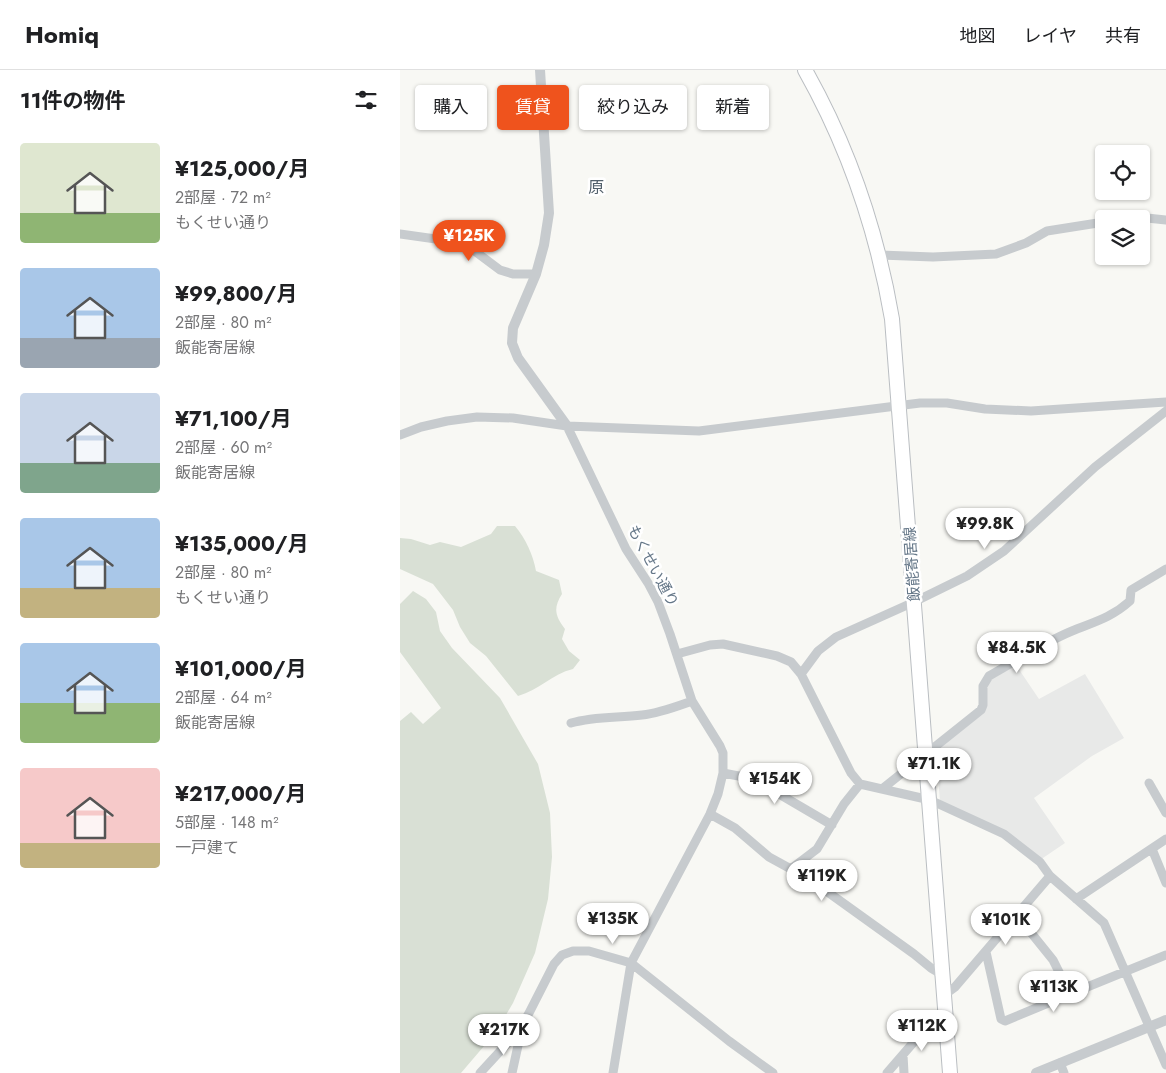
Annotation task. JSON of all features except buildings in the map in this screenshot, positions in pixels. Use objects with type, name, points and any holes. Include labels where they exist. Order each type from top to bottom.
[{"type":"main road","name":"飯能寄居線","points":[[804,70],[830,118],[864,200],[880,255],[892,319],[950,1073]]},
{"type":"street","name":"もくせい通り","points":[[540,70],[549,213],[544,245],[536,274],[513,328],[512,343],[518,358],[567,426],[618,534],[658,602],[692,701],[723,753],[723,773],[718,794],[710,814],[631,963],[613,1073]]},
{"type":"street","points":[[1150,218],[1166,220]]},
{"type":"street","points":[[880,255],[933,258],[996,254],[1026,243],[1047,230],[1095,223]]},
{"type":"street","points":[[400,234],[464,243],[500,270],[513,274],[536,274]]},
{"type":"street","points":[[400,435],[421,427],[477,417],[513,418],[567,426],[699,431],[935,402],[985,409],[1031,411],[1166,402]]},
{"type":"street","points":[[801,674],[818,651],[836,637],[967,576],[1004,551],[1095,467],[1166,410]]},
{"type":"street","points":[[882,789],[981,710],[983,705],[983,686],[990,676],[1071,631],[1097,622],[1122,608],[1130,601],[1131,590],[1166,569]]},
{"type":"street","points":[[676,654],[710,645],[723,644],[777,656],[791,662],[801,674],[851,773],[860,784],[930,800],[1004,834],[1040,862],[1050,876],[1104,923],[1166,1065]]},
{"type":"street","points":[[572,724],[588,718],[650,714],[665,711],[692,701]]},
{"type":"street","points":[[723,773],[749,778],[762,784],[832,825]]},
{"type":"street","points":[[1149,783],[1166,813]]},
{"type":"street","points":[[792,868],[817,849],[844,804],[860,784]]},
{"type":"street","points":[[710,814],[735,828],[770,857],[811,880],[943,975]]},
{"type":"street","points":[[1076,899],[1166,840]]},
{"type":"street","points":[[1152,849],[1166,883]]},
{"type":"street","points":[[944,995],[955,987],[1050,876]]},
{"type":"street","points":[[1016,914],[1054,960],[1070,994]]},
{"type":"street","points":[[480,1073],[515,1035],[528,1015],[554,964],[562,955],[572,951],[588,951],[631,963],[730,1042],[773,1073]]},
{"type":"street","points":[[986,952],[1001,1019],[1005,1021],[1166,955]]},
{"type":"street","points":[[887,1073],[932,1022],[946,1017]]},
{"type":"street","points":[[1036,1073],[1062,1068],[1166,1020]]},
{"type":"street","points":[[512,1073],[519,1041],[515,1035]]},
{"type":"street","points":[[903,1055],[904,1073]]},
{"type":"shaded area","points":[[497,526],[515,526],[523,536],[536,571],[559,580],[562,594],[557,604],[556,612],[565,629],[562,639],[569,651],[580,660],[573,669],[558,674],[518,696],[486,656],[470,643],[460,627],[453,610],[433,584],[400,569],[400,538],[411,539],[430,545],[440,542],[461,547],[491,534]]},
{"type":"shaded area","points":[[413,591],[426,599],[436,612],[440,631],[452,648],[500,698],[538,764],[550,813],[552,857],[548,899],[535,953],[513,1003],[496,1032],[461,1073],[400,1073],[400,721],[411,712],[423,724],[441,708],[400,652],[400,604]]},
{"type":"shaded area","points":[[1016,665],[1039,699],[1085,674],[1124,738],[1092,756],[1034,798],[1065,843],[1040,860],[940,801],[936,750],[983,714],[987,703],[987,687],[992,677]]},
{"type":"district","name":"原","points":[[596,187]]}]
